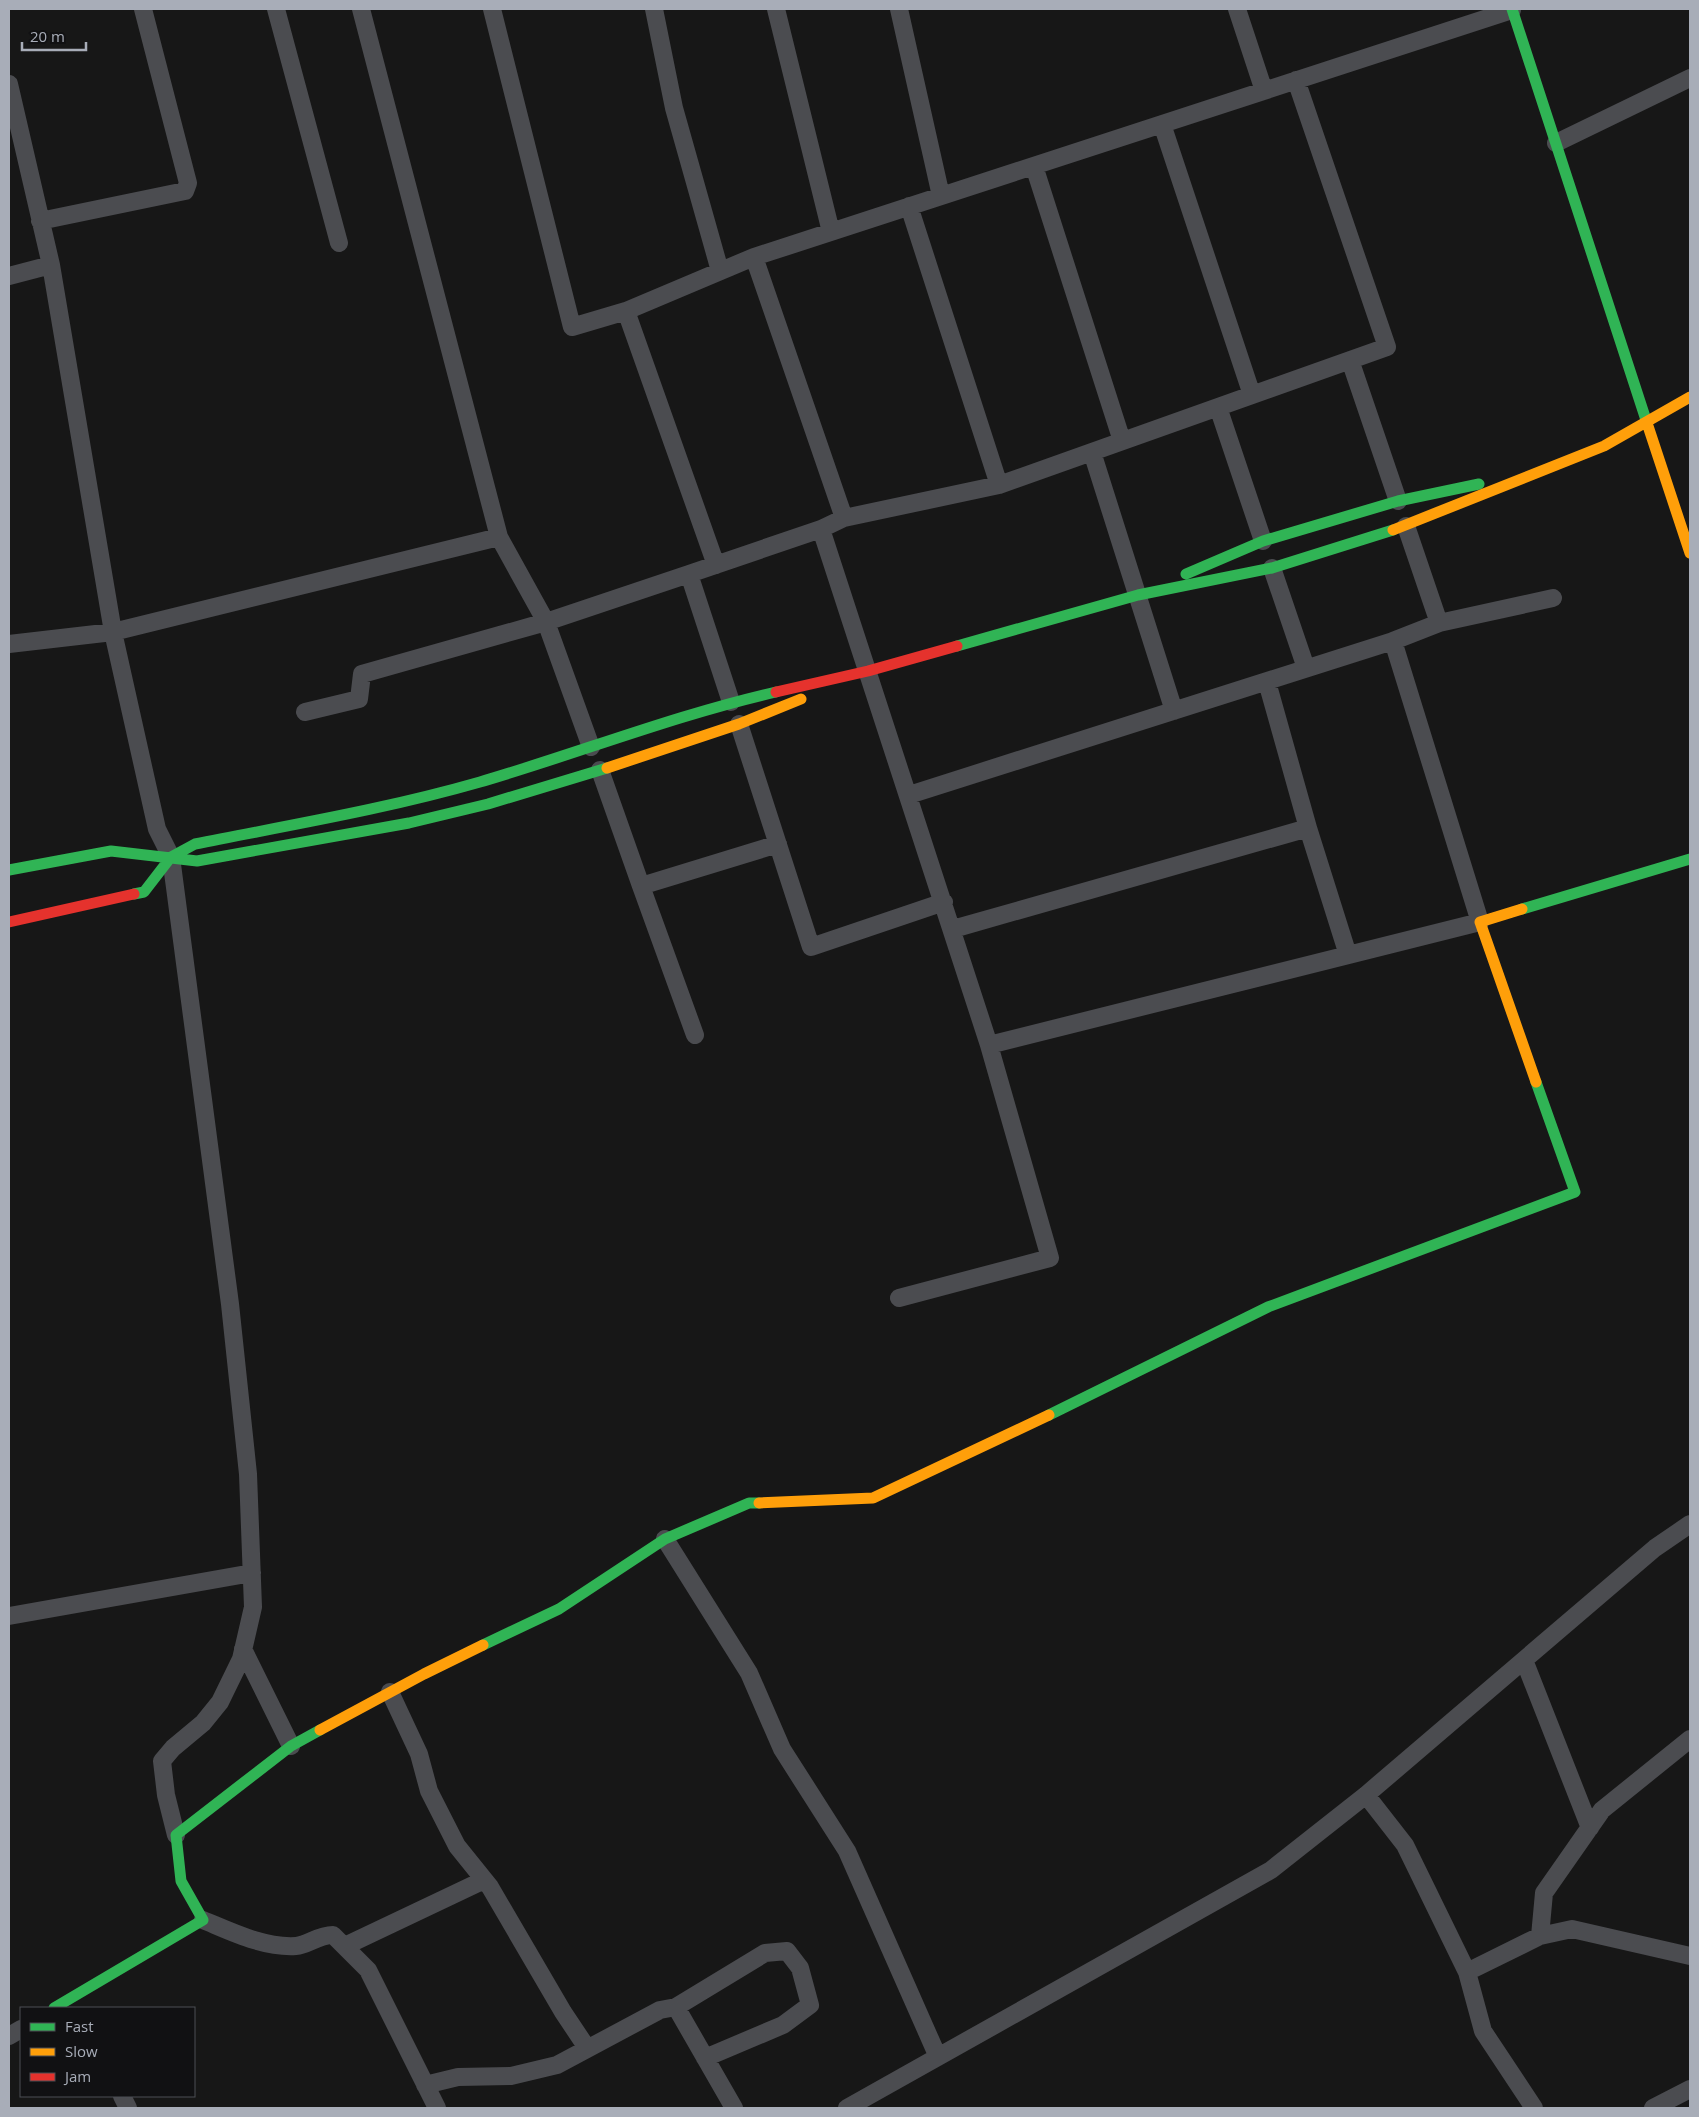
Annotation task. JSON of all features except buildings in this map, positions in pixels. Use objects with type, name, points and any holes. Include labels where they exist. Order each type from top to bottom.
[{"type":"street","points":[[40,221],[186,191],[188,183],[143,9]]},
{"type":"street","points":[[276,9],[340,243]]},
{"type":"street","points":[[361,9],[499,537],[546,622],[591,747]]},
{"type":"street","points":[[492,9],[572,327],[626,311],[754,256],[1512,9],[1690,553]]},
{"type":"street","points":[[654,9],[674,108],[720,271]]},
{"type":"street","points":[[776,9],[831,232]]},
{"type":"street","points":[[899,9],[941,196]]},
{"type":"street","points":[[1237,9],[1264,91]]},
{"type":"street","points":[[1556,143],[1690,78]]},
{"type":"street","points":[[305,712],[359,699],[362,674],[546,622],[716,566],[821,529],[844,518],[999,485],[1387,347],[1296,80]]},
{"type":"street","points":[[9,84],[51,265],[113,632],[157,829],[171,857],[230,1304],[248,1474],[253,1606],[241,1659],[220,1702],[204,1723],[174,1748],[162,1761],[166,1795],[176,1835],[181,1881],[203,1920],[255,1941],[297,1946],[322,1935],[332,1935],[368,1970],[437,2108]]},
{"type":"street","points":[[1162,124],[1252,395]]},
{"type":"street","points":[[1034,166],[1122,441]]},
{"type":"street","points":[[909,206],[999,485]]},
{"type":"street","points":[[754,256],[844,518]]},
{"type":"street","points":[[9,276],[51,265]]},
{"type":"street","points":[[626,311],[716,566]]},
{"type":"street","points":[[1350,360],[1398,502]]},
{"type":"street","points":[[9,922],[144,892],[171,857],[195,844],[399,803],[479,782],[732,702],[868,671],[1138,594],[1272,568],[1406,526],[1546,470],[1604,446],[1690,397]]},
{"type":"street","points":[[1218,407],[1264,541]]},
{"type":"street","points":[[1092,452],[1174,711]]},
{"type":"street","points":[[1138,594],[1264,541],[1398,502],[1546,470]]},
{"type":"street","points":[[1406,526],[1439,622]]},
{"type":"street","points":[[821,529],[953,929],[989,1045],[1050,1258],[899,1298]]},
{"type":"street","points":[[9,644],[113,632],[499,537]]},
{"type":"street","points":[[1272,568],[1306,668]]},
{"type":"street","points":[[689,574],[732,702]]},
{"type":"street","points":[[909,795],[1393,641],[1439,622],[1553,598]]},
{"type":"street","points":[[176,1835],[291,1746],[390,1692],[559,1608],[665,1539],[748,1503],[873,1498],[1042,1419],[1268,1307],[1575,1192],[1480,922],[1393,641]]},
{"type":"street","points":[[9,870],[111,851],[197,861],[409,823],[488,804],[600,770],[738,724],[868,671]]},
{"type":"street","points":[[1267,682],[1308,828],[1348,955]]},
{"type":"street","points":[[738,724],[811,947],[944,902]]},
{"type":"street","points":[[600,770],[694,1035]]},
{"type":"street","points":[[953,929],[1308,828]]},
{"type":"street","points":[[641,886],[778,844]]},
{"type":"street","points":[[989,1045],[1480,922],[1690,859]]},
{"type":"street","points":[[847,2108],[1271,1870],[1366,1795],[1655,1548],[1690,1524]]},
{"type":"street","points":[[665,1539],[749,1672],[782,1749],[847,1850],[938,2057]]},
{"type":"street","points":[[9,1616],[252,1573]]},
{"type":"street","points":[[243,1649],[291,1746]]},
{"type":"street","points":[[1524,1660],[1590,1828]]},
{"type":"street","points":[[390,1692],[419,1754],[429,1791],[457,1846],[484,1880],[587,2048]]},
{"type":"street","points":[[1540,1936],[1544,1893],[1602,1810],[1690,1739]]},
{"type":"street","points":[[1366,1795],[1405,1845],[1467,1972],[1483,2031],[1534,2108]]},
{"type":"street","points":[[344,1946],[484,1880]]},
{"type":"street","points":[[58,2007],[76,2002],[203,1920]]},
{"type":"street","points":[[1467,1972],[1540,1936],[1572,1930],[1690,1956]]},
{"type":"street","points":[[426,2085],[458,2077],[511,2076],[557,2065],[660,2010],[676,2007],[765,1953],[787,1950],[800,1968],[810,2005],[783,2025],[705,2058]]},
{"type":"street","points":[[676,2007],[734,2108]]},
{"type":"street","points":[[9,2036],[20,2030]]},
{"type":"street","points":[[1653,2108],[1690,2089]]},
{"type":"traffic: fast","points":[[1512,9],[1647,423]]},
{"type":"traffic: fast","points":[[1186,574],[1263,541],[1398,501],[1479,484]]},
{"type":"traffic: fast","points":[[957,646],[1138,595],[1272,568],[1393,530]]},
{"type":"traffic: fast","points":[[134,894],[144,892],[171,857],[195,844],[338,816],[445,792],[701,712],[776,692]]},
{"type":"traffic: fast","points":[[9,870],[111,851],[197,861],[409,823],[488,804],[607,768]]},
{"type":"traffic: fast","points":[[1522,909],[1690,859]]},
{"type":"traffic: fast","points":[[1049,1415],[1268,1307],[1575,1192],[1536,1082]]},
{"type":"traffic: fast","points":[[483,1645],[559,1609],[665,1539],[749,1503],[759,1503]]},
{"type":"traffic: fast","points":[[56,2007],[203,1920],[181,1881],[176,1835],[291,1746],[320,1730]]},
{"type":"traffic: slow","points":[[1393,530],[1604,446],[1690,397]]},
{"type":"traffic: slow","points":[[1647,423],[1690,553]]},
{"type":"traffic: slow","points":[[607,768],[739,724],[801,699]]},
{"type":"traffic: slow","points":[[1522,909],[1480,922],[1536,1082]]},
{"type":"traffic: slow","points":[[759,1503],[873,1498],[1049,1415]]},
{"type":"traffic: slow","points":[[320,1730],[424,1674],[483,1645]]},
{"type":"traffic: jam","points":[[776,692],[868,671],[957,646]]},
{"type":"traffic: jam","points":[[9,922],[134,894]]}]
